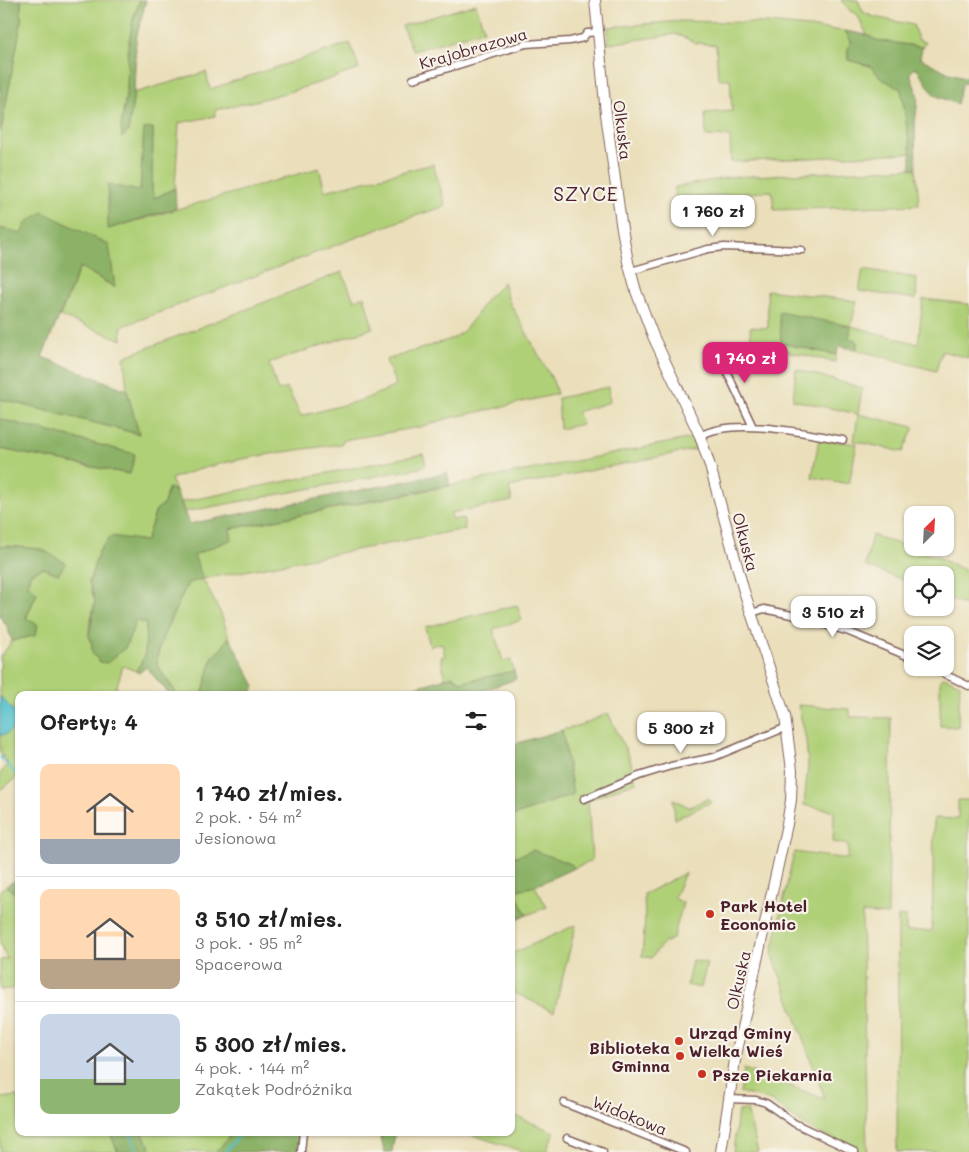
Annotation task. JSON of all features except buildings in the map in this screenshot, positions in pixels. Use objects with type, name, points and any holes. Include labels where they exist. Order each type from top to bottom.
[{"type":"main road","name":"Olkuska","points":[[595,0],[606,114],[620,223],[636,292],[653,336],[700,436],[743,588],[773,676],[787,727],[792,770],[791,800],[787,824],[735,1060],[721,1152]]},
{"type":"street","name":"Krajobrazowa","points":[[413,79],[526,44],[570,41],[583,38],[587,32],[598,32]]},
{"type":"street","points":[[631,271],[708,248],[802,250]]},
{"type":"street","points":[[753,427],[727,372],[726,366],[729,361],[732,361],[771,367]]},
{"type":"street","points":[[700,436],[712,431],[745,426],[843,440]]},
{"type":"street","points":[[752,613],[764,609],[796,616],[849,632],[904,655]]},
{"type":"street","points":[[948,676],[969,686]]},
{"type":"street","points":[[584,799],[639,776],[671,766],[714,758],[787,727]]},
{"type":"street","points":[[728,1099],[756,1100],[766,1103],[794,1123],[855,1152]]},
{"type":"street","name":"Widokowa","points":[[564,1103],[686,1152]]},
{"type":"street","points":[[301,1152],[303,1136]]},
{"type":"street","points":[[567,1138],[603,1152]]},
{"type":"green space","points":[[0,0],[21,0],[21,23],[0,136]]},
{"type":"green space","points":[[21,0],[140,0],[133,19],[127,89],[121,126],[128,132],[134,93],[206,72],[210,89],[350,43],[359,69],[288,92],[215,110],[215,116],[179,123],[175,188],[155,198],[152,191],[153,128],[144,129],[140,191],[108,229],[319,168],[325,191],[433,164],[446,206],[397,222],[121,327],[122,340],[60,316],[80,267],[114,287],[27,222],[21,234],[0,228],[0,136],[21,23]]},
{"type":"green space","points":[[140,0],[146,0],[136,39],[134,93],[128,132],[122,138],[121,126],[127,89],[128,47],[133,19]]},
{"type":"green space","points":[[841,0],[858,0],[863,12],[874,17],[913,25],[918,39],[926,43],[922,47],[876,40],[867,35],[857,14],[851,12]]},
{"type":"green space","points":[[476,4],[484,30],[413,51],[402,26]]},
{"type":"green space","points":[[681,21],[770,23],[845,31],[851,41],[848,49],[848,60],[870,66],[882,79],[901,89],[911,153],[731,162],[730,137],[706,136],[705,113],[732,111],[730,79],[718,79],[716,45],[696,43],[677,34],[608,44],[608,27]]},
{"type":"green space","points":[[845,31],[867,35],[876,40],[922,47],[920,58],[949,73],[969,78],[969,84],[962,83],[957,104],[934,95],[916,67],[910,73],[918,97],[915,124],[916,168],[911,169],[911,153],[901,89],[882,79],[870,66],[848,60],[848,49],[851,41]]},
{"type":"green space","points":[[153,128],[152,191],[155,198],[175,188],[176,208],[108,229],[108,185],[140,191],[144,129]]},
{"type":"green space","points":[[916,168],[919,205],[774,210],[772,191],[708,196],[676,203],[675,187],[731,177]]},
{"type":"green space","points":[[43,212],[109,245],[115,287],[80,267],[42,357],[127,390],[139,434],[0,399],[0,228],[21,234],[27,222]]},
{"type":"green space","points":[[863,269],[917,278],[916,299],[859,291]]},
{"type":"green space","points":[[342,272],[354,300],[364,296],[373,328],[269,363],[278,391],[287,388],[301,416],[362,400],[396,386],[386,360],[454,338],[468,326],[486,300],[503,282],[509,301],[553,381],[557,394],[449,418],[420,427],[344,440],[341,444],[234,461],[171,479],[176,491],[168,488],[164,504],[156,510],[146,541],[99,551],[89,582],[95,601],[89,628],[92,645],[125,648],[136,621],[146,623],[145,656],[136,671],[123,666],[115,691],[15,691],[15,779],[0,790],[0,774],[8,763],[0,753],[0,655],[2,655],[12,641],[37,635],[26,619],[37,593],[28,584],[30,574],[41,568],[41,549],[0,547],[0,449],[129,474],[134,454],[0,419],[0,399],[139,434],[127,390],[124,357]]},
{"type":"green space","points":[[767,290],[857,301],[851,326],[918,344],[923,299],[969,304],[969,358],[942,351],[936,371],[857,350],[857,341],[849,338],[851,327],[781,343],[836,355],[835,362],[767,347],[751,346],[750,327],[768,328]]},
{"type":"green space","points":[[779,312],[851,326],[849,338],[857,341],[857,350],[839,346],[836,355],[781,343]]},
{"type":"green space","points":[[796,369],[862,388],[858,414],[793,400]]},
{"type":"green space","points":[[608,387],[610,402],[577,412],[582,424],[560,429],[558,398]]},
{"type":"green space","points":[[858,414],[914,427],[903,452],[854,441]]},
{"type":"green space","points":[[0,419],[135,454],[130,474],[0,449]]},
{"type":"green space","points":[[692,438],[697,449],[509,487],[512,501],[451,513],[452,520],[463,518],[465,529],[203,579],[221,614],[229,637],[213,657],[203,691],[175,691],[157,665],[163,636],[188,583],[193,555],[232,539],[230,529]]},
{"type":"green space","points":[[819,439],[857,444],[849,484],[812,477]]},
{"type":"green space","points":[[423,454],[426,464],[420,468],[184,512],[181,502]]},
{"type":"green space","points":[[447,473],[450,485],[230,529],[232,539],[194,555],[203,579],[188,583],[159,649],[158,666],[175,691],[167,691],[146,667],[139,673],[136,671],[145,656],[146,623],[136,621],[125,648],[107,663],[100,662],[92,653],[89,635],[95,601],[89,582],[99,551],[111,536],[146,541],[156,510],[164,504],[168,488],[176,491],[189,524]]},
{"type":"green space","points":[[872,535],[904,546],[904,556],[937,557],[969,572],[969,607],[954,601],[954,566],[904,566],[904,580],[865,566]]},
{"type":"green space","points":[[0,547],[41,549],[66,563],[58,574],[42,568],[30,574],[28,584],[37,593],[26,618],[38,625],[36,635],[12,641],[7,626],[0,617]]},
{"type":"green space","points":[[517,605],[522,620],[493,629],[503,661],[510,659],[514,671],[462,682],[453,676],[445,679],[441,657],[445,656],[442,643],[430,646],[425,627]]},
{"type":"green space","points":[[229,637],[255,686],[252,691],[203,691],[213,656],[222,648]]},
{"type":"green space","points":[[514,671],[516,679],[482,691],[421,691],[419,686],[453,676],[462,682]]},
{"type":"green space","points":[[944,677],[960,684],[958,727],[940,726],[940,683]]},
{"type":"green space","points":[[419,686],[421,691],[401,691]]},
{"type":"green space","points":[[798,705],[850,709],[850,717],[891,718],[888,915],[862,913],[867,1152],[859,1152],[809,1128],[773,1102],[740,1093],[744,1069],[825,1099],[772,953],[794,852],[848,859],[848,845],[833,842],[834,811],[804,805],[808,766],[806,740]]},
{"type":"green space","points":[[608,713],[630,759],[636,782],[588,800],[592,861],[574,868],[571,864],[515,856],[515,815],[573,794],[562,730],[581,725]]},
{"type":"green space","points":[[562,730],[573,794],[515,815],[515,744]]},
{"type":"green space","points":[[709,798],[711,802],[675,819],[673,799],[689,807]]},
{"type":"green space","points":[[958,800],[969,800],[969,1152],[897,1152],[898,916],[906,917],[906,931],[932,931],[934,818],[958,819]]},
{"type":"green space","points":[[533,850],[571,864],[574,868],[535,886],[515,891],[515,857]]},
{"type":"green space","points":[[685,873],[674,898],[683,903],[673,939],[663,943],[651,958],[642,956],[645,918],[644,894]]},
{"type":"green space","points":[[15,880],[15,894],[6,886]]},
{"type":"green space","points":[[6,886],[15,894],[15,988],[0,990],[0,960],[7,959],[0,945],[0,890]]},
{"type":"green space","points":[[535,886],[547,907],[527,915],[515,894],[515,891]]},
{"type":"green space","points":[[515,893],[527,915],[515,920]]},
{"type":"green space","points":[[576,925],[554,1012],[515,993],[515,952]]},
{"type":"green space","points":[[692,960],[707,963],[701,988],[687,985]]},
{"type":"green space","points":[[15,1096],[15,1136],[111,1136],[118,1152],[0,1152],[0,1098]]},
{"type":"green space","points":[[747,1110],[758,1152],[733,1152],[738,1111]]},
{"type":"green space","points":[[515,1116],[554,1132],[546,1152],[525,1152],[475,1136],[515,1136]]},
{"type":"green space","points":[[111,1136],[144,1136],[153,1152],[118,1152]]},
{"type":"green space","points":[[144,1136],[229,1136],[216,1152],[153,1152]]},
{"type":"green space","points":[[229,1136],[300,1136],[297,1152],[216,1152]]},
{"type":"green space","points":[[381,1136],[395,1136],[392,1152],[384,1152]]},
{"type":"water","points":[[0,696],[15,713],[15,724],[6,734],[0,735]]},
{"type":"waterway","points":[[0,757],[15,773]]},
{"type":"waterway","points":[[131,1136],[137,1152]]},
{"type":"waterway","points":[[225,1152],[239,1136]]},
{"type":"place","name":"Park Hotel Economic","points":[[710,914]]},
{"type":"place","name":"Urząd Gminy Wielka Wieś","points":[[679,1041]]},
{"type":"place","name":"Biblioteka Gminna","points":[[680,1056]]},
{"type":"place","name":"Psze Piekarnia","points":[[702,1074]]},
{"type":"district","name":"SZYCE","points":[[586,193]]}]
